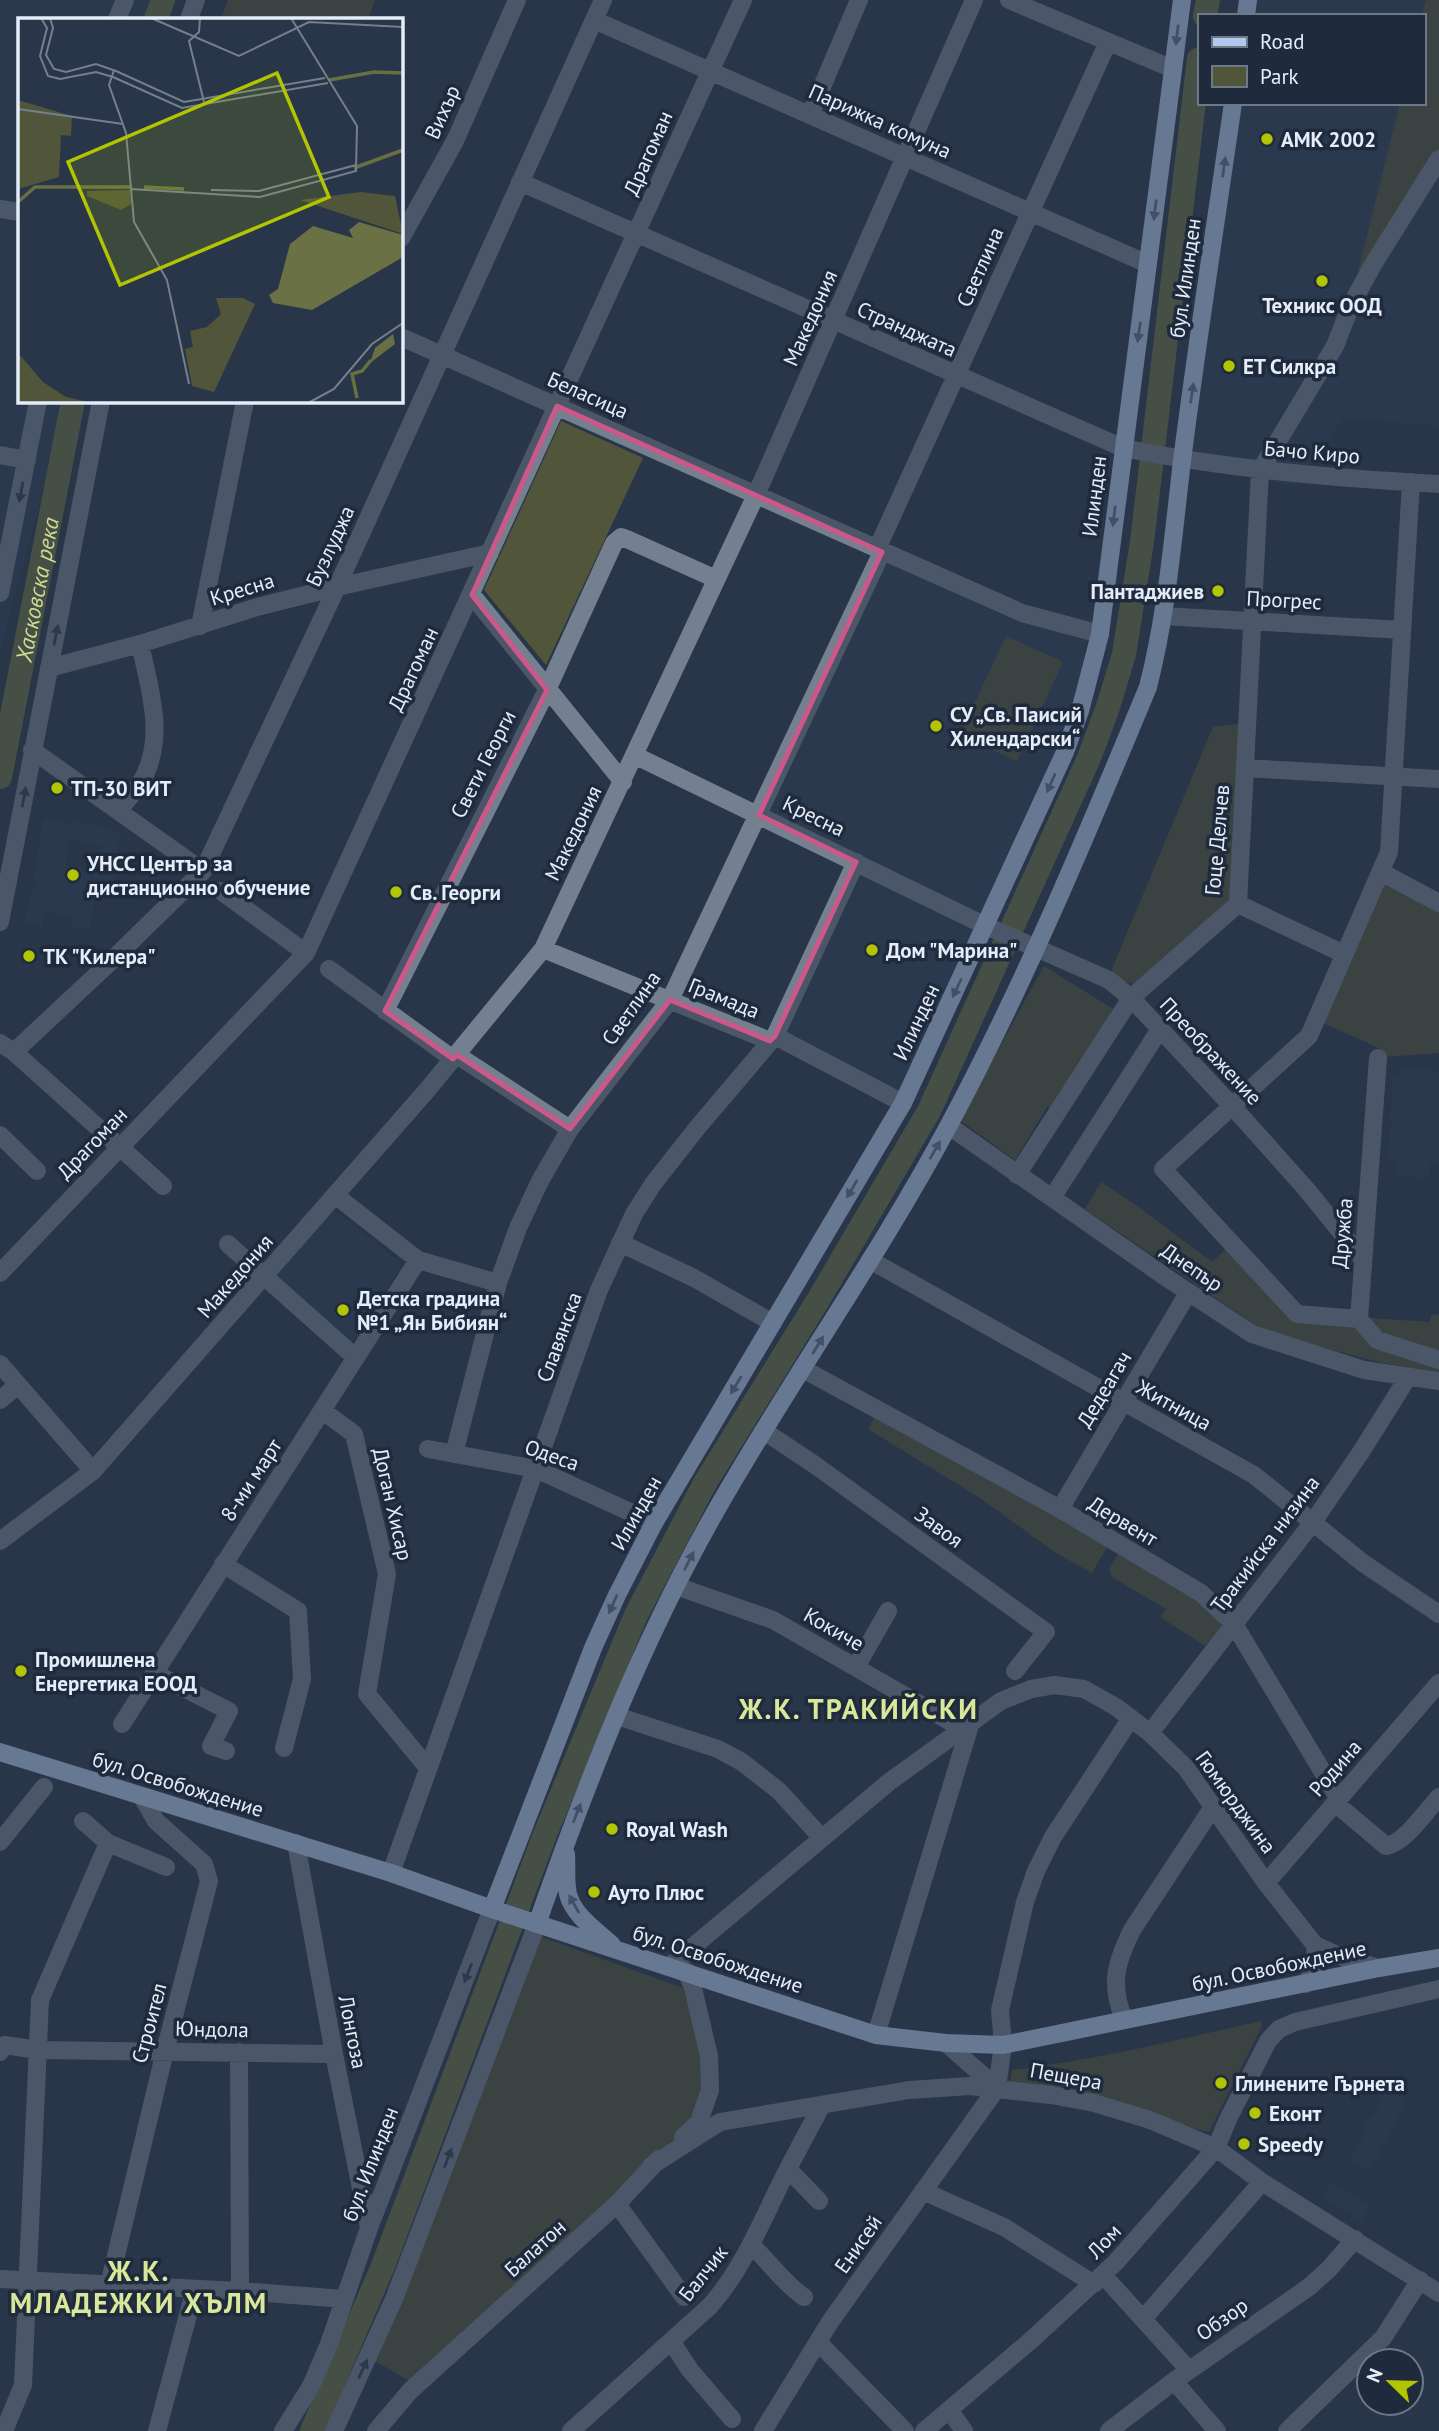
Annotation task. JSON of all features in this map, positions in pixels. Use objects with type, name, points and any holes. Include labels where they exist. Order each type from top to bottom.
[{"type":"main road","name":"Илинден","points":[[495,1910],[593,1648],[617,1595],[654,1523],[903,1103],[992,929],[1080,711],[1100,634],[1182,0]]},
{"type":"main road","name":"бул. Илинден","points":[[1182,460],[1233,105]]},
{"type":"main road","points":[[531,1922],[653,1632],[676,1586],[714,1514],[870,1260],[949,1126],[980,1066],[1029,945],[1148,687],[1163,616],[1182,460]]},
{"type":"main road","name":"бул. Освобождение","points":[[0,1752],[391,1873],[495,1910],[876,2035],[946,2043],[1003,2045],[1439,1958]]},
{"type":"main road","points":[[566,1842],[568,1895],[581,1916],[617,1950]]},
{"type":"street","points":[[117,18],[125,0]]},
{"type":"street","points":[[189,18],[196,0]]},
{"type":"street","name":"Вихър","points":[[402,236],[455,141],[517,0]]},
{"type":"street","name":"Бузлуджа","points":[[7,1047],[203,871],[337,587],[603,0]]},
{"type":"street","name":"Драгоман","points":[[0,1273],[306,953],[743,0]]},
{"type":"street","points":[[810,115],[859,0]]},
{"type":"street","name":"Македония","points":[[0,1541],[93,1471],[453,1059],[543,949],[623,782],[642,759],[716,579],[764,498],[833,321],[974,0]]},
{"type":"street","points":[[1009,0],[1173,69]]},
{"type":"street","name":"Парижка комуна","points":[[594,20],[1148,264]]},
{"type":"street","name":"Светлина","points":[[454,1454],[498,1283],[518,1228],[540,1181],[570,1129],[670,1000],[759,815],[1108,42]]},
{"type":"street","points":[[1260,471],[1335,346],[1351,305],[1374,263],[1439,159]]},
{"type":"street","name":"Странджата","points":[[520,182],[1123,448],[1152,454]]},
{"type":"street","points":[[0,209],[18,212]]},
{"type":"street","name":"Беласица","points":[[402,337],[1022,613],[1100,634]]},
{"type":"street","points":[[0,593],[38,402]]},
{"type":"street","points":[[0,922],[8,844],[32,750],[101,402]]},
{"type":"street","points":[[200,626],[245,402]]},
{"type":"street","name":"Бачо Киро","points":[[1152,454],[1260,471],[1439,484]]},
{"type":"street","points":[[0,455],[27,460]]},
{"type":"street","name":"Гоце Делчев","points":[[1017,1175],[1131,998],[1238,904],[1260,471]]},
{"type":"street","points":[[1232,1106],[1310,1035],[1390,852],[1411,482]]},
{"type":"street","name":"Свети Георги","points":[[384,1011],[547,690],[614,543],[621,537],[716,579]]},
{"type":"street","name":"Кресна","points":[[49,668],[140,644],[257,607],[490,553]]},
{"type":"street","points":[[472,595],[623,782]]},
{"type":"street","name":"Прогрес","points":[[1163,616],[1402,630]]},
{"type":"street","points":[[119,810],[140,783],[152,757],[156,731],[140,644]]},
{"type":"street","points":[[32,750],[203,871]]},
{"type":"street","name":"Кресна","points":[[642,759],[992,929]]},
{"type":"street","points":[[1245,768],[1439,779]]},
{"type":"street","name":"Славянска","points":[[391,1873],[600,1290],[620,1243],[634,1214],[667,1165],[773,1039],[856,862]]},
{"type":"street","points":[[1381,872],[1439,903]]},
{"type":"street","points":[[220,891],[306,953]]},
{"type":"street","points":[[1238,904],[1344,954]]},
{"type":"street","name":"Преображение","points":[[992,929],[1100,974],[1131,998],[1307,1190],[1362,1258]]},
{"type":"street","name":"Грамада","points":[[543,949],[773,1039],[903,1103]]},
{"type":"street","points":[[329,969],[453,1059],[457,1055],[570,1129]]},
{"type":"street","points":[[1052,1198],[1160,1029]]},
{"type":"street","points":[[7,1047],[163,1186]]},
{"type":"street","name":"Дружба","points":[[1359,1319],[1378,1058]]},
{"type":"street","name":"Днепър","points":[[1232,1106],[1163,1169],[1297,1314],[1359,1319]]},
{"type":"street","name":"Днепър","points":[[949,1126],[1252,1335],[1364,1370],[1439,1381]]},
{"type":"street","points":[[0,1135],[37,1171]]},
{"type":"street","points":[[335,1195],[418,1260],[498,1283]]},
{"type":"street","points":[[620,1243],[694,1278],[773,1322]]},
{"type":"street","points":[[228,1244],[356,1359]]},
{"type":"street","name":"8-ми март","points":[[122,1724],[418,1260]]},
{"type":"street","name":"Житница","points":[[870,1260],[1254,1475],[1363,1563],[1439,1614]]},
{"type":"street","name":"Дедеагач","points":[[1059,1509],[1188,1293]]},
{"type":"street","points":[[1359,1319],[1377,1340],[1439,1360]]},
{"type":"street","points":[[0,1364],[93,1471]]},
{"type":"street","name":"Дервент","points":[[803,1370],[1059,1509],[1201,1593],[1234,1624],[1337,1801],[1386,1846],[1394,1845],[1412,1829],[1439,1797]]},
{"type":"street","name":"Тракийска низина","points":[[1150,1733],[1313,1522],[1408,1377]]},
{"type":"street","points":[[0,1400],[19,1385]]},
{"type":"street","name":"Доган Хисар","points":[[323,1411],[354,1434],[387,1574],[367,1694],[428,1768]]},
{"type":"street","name":"Завоя","points":[[764,1431],[1046,1632],[1015,1671]]},
{"type":"street","name":"Одеса","points":[[428,1449],[536,1469],[654,1523]]},
{"type":"street","points":[[223,1564],[298,1611],[302,1679],[284,1748]]},
{"type":"street","name":"Кокиче","points":[[676,1586],[773,1620],[967,1726]]},
{"type":"street","points":[[856,1667],[888,1611]]},
{"type":"street","points":[[154,1673],[229,1712],[211,1746],[226,1751]]},
{"type":"street","name":"Родина","points":[[1266,1883],[1439,1683]]},
{"type":"street","name":"Гюмюрджина","points":[[678,1968],[821,1837],[889,1782],[1001,1701],[1031,1689],[1055,1685],[1084,1689],[1131,1718],[1186,1768],[1266,1883],[1315,1945]]},
{"type":"street","points":[[617,1716],[718,1749],[743,1762],[779,1791],[821,1837]]},
{"type":"street","points":[[997,2088],[1003,2045],[1000,2010],[1019,1923],[1036,1871],[1053,1837],[1131,1718]]},
{"type":"street","points":[[876,2035],[967,1726]]},
{"type":"street","points":[[0,1842],[44,1787]]},
{"type":"street","name":"Строител","points":[[108,2285],[209,1881],[204,1864],[156,1821],[142,1797]]},
{"type":"street","points":[[1124,2020],[1115,1997],[1121,1956],[1132,1930],[1213,1807]]},
{"type":"street","points":[[83,1821],[108,1843],[166,1867]]},
{"type":"street","points":[[4,2431],[23,2385],[40,2000],[108,1843]]},
{"type":"street","name":"Лонгоза","points":[[296,1843],[369,2228]]},
{"type":"street","name":"бул. Илинден","points":[[284,2431],[311,2386],[369,2228],[495,1910]]},
{"type":"street","points":[[334,2431],[394,2299],[531,1922]]},
{"type":"street","points":[[1306,1983],[1314,1969],[1315,1945],[1339,1956],[1379,1968]]},
{"type":"street","name":"Балатон","points":[[376,2431],[411,2391],[617,2204],[651,2166],[699,2122],[710,2090],[707,2045],[693,1988],[678,1968]]},
{"type":"street","name":"Лом","points":[[924,2431],[1099,2279],[1216,2148],[1268,2041],[1279,2029],[1295,2022],[1439,1989]]},
{"type":"street","points":[[946,2043],[997,2088]]},
{"type":"street","name":"Юндола","points":[[3,2048],[334,2054]]},
{"type":"street","points":[[239,2052],[240,2291]]},
{"type":"street","name":"Пещера","points":[[651,2166],[720,2122],[909,2090],[971,2086],[1094,2103],[1150,2120],[1216,2148],[1262,2182],[1439,2293]]},
{"type":"street","name":"Енисей","points":[[762,2431],[818,2342],[997,2088]]},
{"type":"street","name":"Балчик","points":[[570,2431],[710,2306],[724,2290],[751,2245],[822,2105]]},
{"type":"street","points":[[788,2169],[820,2201]]},
{"type":"street","points":[[1143,2319],[1262,2182]]},
{"type":"street","points":[[923,2191],[1003,2227],[1099,2279],[1143,2319],[1189,2370]]},
{"type":"street","points":[[617,2204],[684,2297]]},
{"type":"street","name":"Обзор","points":[[1109,2431],[1189,2370],[1309,2287],[1337,2261],[1355,2239]]},
{"type":"street","points":[[751,2245],[790,2288],[804,2297]]},
{"type":"street","points":[[0,2279],[345,2299]]},
{"type":"street","points":[[1287,2431],[1383,2338],[1420,2280]]},
{"type":"street","points":[[156,2431],[195,2289]]},
{"type":"street","points":[[671,2341],[690,2370],[732,2419]]},
{"type":"street","points":[[818,2342],[905,2431]]},
{"type":"street","points":[[1174,2381],[1217,2431]]},
{"type":"street","points":[[950,2411],[964,2431]]},
{"type":"highlighted area","points":[[557,406],[882,552],[759,815],[856,862],[775,1036],[770,1041],[670,1000],[570,1129],[457,1055],[453,1059],[385,1011],[547,690],[472,595]]},
{"type":"shaded area","points":[[0,0],[174,0],[167,18],[18,18],[18,402],[67,402],[0,651]]},
{"type":"shaded area","points":[[1248,0],[1437,0],[1425,14],[1246,14]]},
{"type":"shaded area","points":[[1233,105],[1412,105],[1439,166],[1439,426],[1344,418],[1293,487],[1182,460]]},
{"type":"shaded area","name":"СУ „Св. Паисий Хилендарски“","points":[[885,561],[1011,619],[1086,640],[1080,688],[1051,763],[980,916],[764,814]]},
{"type":"shaded area","name":"УНСС Център за дистанционно обучение","points":[[44,819],[72,824],[73,821],[121,833],[110,893],[97,890],[89,929],[70,926],[72,916],[45,911],[42,927],[25,923],[36,880],[33,878]],"holes":[[[70,840],[101,846],[96,871],[65,865]]]},
{"type":"shaded area","points":[[858,871],[977,929],[901,1096],[781,1035]]},
{"type":"shaded area","points":[[1400,1069],[1439,1071],[1439,1162],[1430,1162],[1429,1178],[1396,1176],[1397,1159],[1388,1159],[1390,1127],[1394,1126],[1394,1122],[1390,1122],[1393,1078],[1400,1078]]},
{"type":"shaded area","name":"Детска градина №1 „Ян Бибиян“","points":[[333,1209],[402,1264],[351,1343],[276,1276]]},
{"type":"shaded area","points":[[1387,2090],[1406,2100],[1370,2171],[1350,2161],[1365,2133],[1361,2130],[1367,2116],[1372,2118]]},
{"type":"shaded area","points":[[1331,2183],[1369,2205],[1362,2221],[1323,2198]]},
{"type":"green space","points":[[228,0],[375,0],[368,18],[221,18]]},
{"type":"green space","points":[[1426,0],[1439,0],[1439,159],[1351,300],[1400,105],[1425,105],[1425,14],[1422,14]]},
{"type":"green space","points":[[561,421],[643,458],[546,665],[484,590]]},
{"type":"green space","points":[[1006,636],[1063,662],[1017,761],[960,735]]},
{"type":"green space","points":[[1239,724],[1230,899],[1141,981],[1123,981],[1113,974],[1112,969],[1213,727]]},
{"type":"green space","points":[[1383,876],[1439,905],[1439,1053],[1381,1057],[1381,1049],[1319,1021]]},
{"type":"green space","points":[[1044,966],[1113,1009],[1055,1111],[1047,1107],[1015,1160],[960,1120]]},
{"type":"green space","points":[[1101,1182],[1212,1262],[1226,1249],[1293,1322],[1359,1325],[1439,1364],[1439,1372],[1383,1363],[1267,1333],[1085,1209]]},
{"type":"green space","points":[[1432,1314],[1439,1315],[1439,1356],[1382,1338],[1369,1318],[1430,1322]]},
{"type":"green space","points":[[874,1418],[1050,1513],[1107,1547],[1092,1573],[1056,1553],[980,1498],[868,1429]]},
{"type":"green space","points":[[1118,1554],[1197,1601],[1222,1625],[1205,1646],[1160,1617],[1166,1609],[1112,1577],[1109,1568]]},
{"type":"green space","points":[[539,1936],[683,1988],[702,2061],[699,2104],[676,2141],[417,2385],[375,2361]]},
{"type":"green space","points":[[1261,2021],[1262,2026],[1209,2132],[1010,2084],[1012,2070],[1106,2055]]},
{"type":"waterway","name":"Хасковска река","points":[[156,18],[163,0]]},
{"type":"waterway","points":[[1205,14],[1208,0]]},
{"type":"waterway","points":[[312,2431],[383,2266],[544,1837],[636,1615],[705,1483],[817,1302],[929,1111],[1089,758],[1124,654],[1142,542],[1198,67]]},
{"type":"waterway","name":"Хасковска река","points":[[0,777],[73,402]]},
{"type":"place","name":"АМК 2002","points":[[1267,139]]},
{"type":"place","name":"Техникс ООД","points":[[1322,281]]},
{"type":"place","name":"ЕТ Силкра","points":[[1229,366]]},
{"type":"place","name":"Пантаджиев","points":[[1218,591]]},
{"type":"place","name":"СУ „Св. Паисий Хилендарски“","points":[[936,726]]},
{"type":"place","name":"ТП-30 ВИТ","points":[[57,788]]},
{"type":"place","name":"УНСС Център за дистанционно обучение","points":[[73,875]]},
{"type":"place","name":"Св. Георги","points":[[396,892]]},
{"type":"place","name":"Дом \"Марина\"","points":[[872,950]]},
{"type":"place","name":"ТК \"Килера\"","points":[[29,956]]},
{"type":"place","name":"Детска градина №1 „Ян Бибиян“","points":[[343,1310]]},
{"type":"place","name":"Промишлена Енергетика ЕООД","points":[[21,1671]]},
{"type":"place","name":"Royal Wash","points":[[612,1829]]},
{"type":"place","name":"Ауто Плюс","points":[[594,1892]]},
{"type":"place","name":"Глинените Гърнета","points":[[1221,2083]]},
{"type":"place","name":"Еконт","points":[[1255,2113]]},
{"type":"place","name":"Speedy","points":[[1244,2144]]},
{"type":"district","name":"Ж.К. ТРАКИЙСКИ","points":[[859,1708]]},
{"type":"district","name":"Ж.К. МЛАДЕЖКИ ХЪЛМ","points":[[139,2286]]}]
